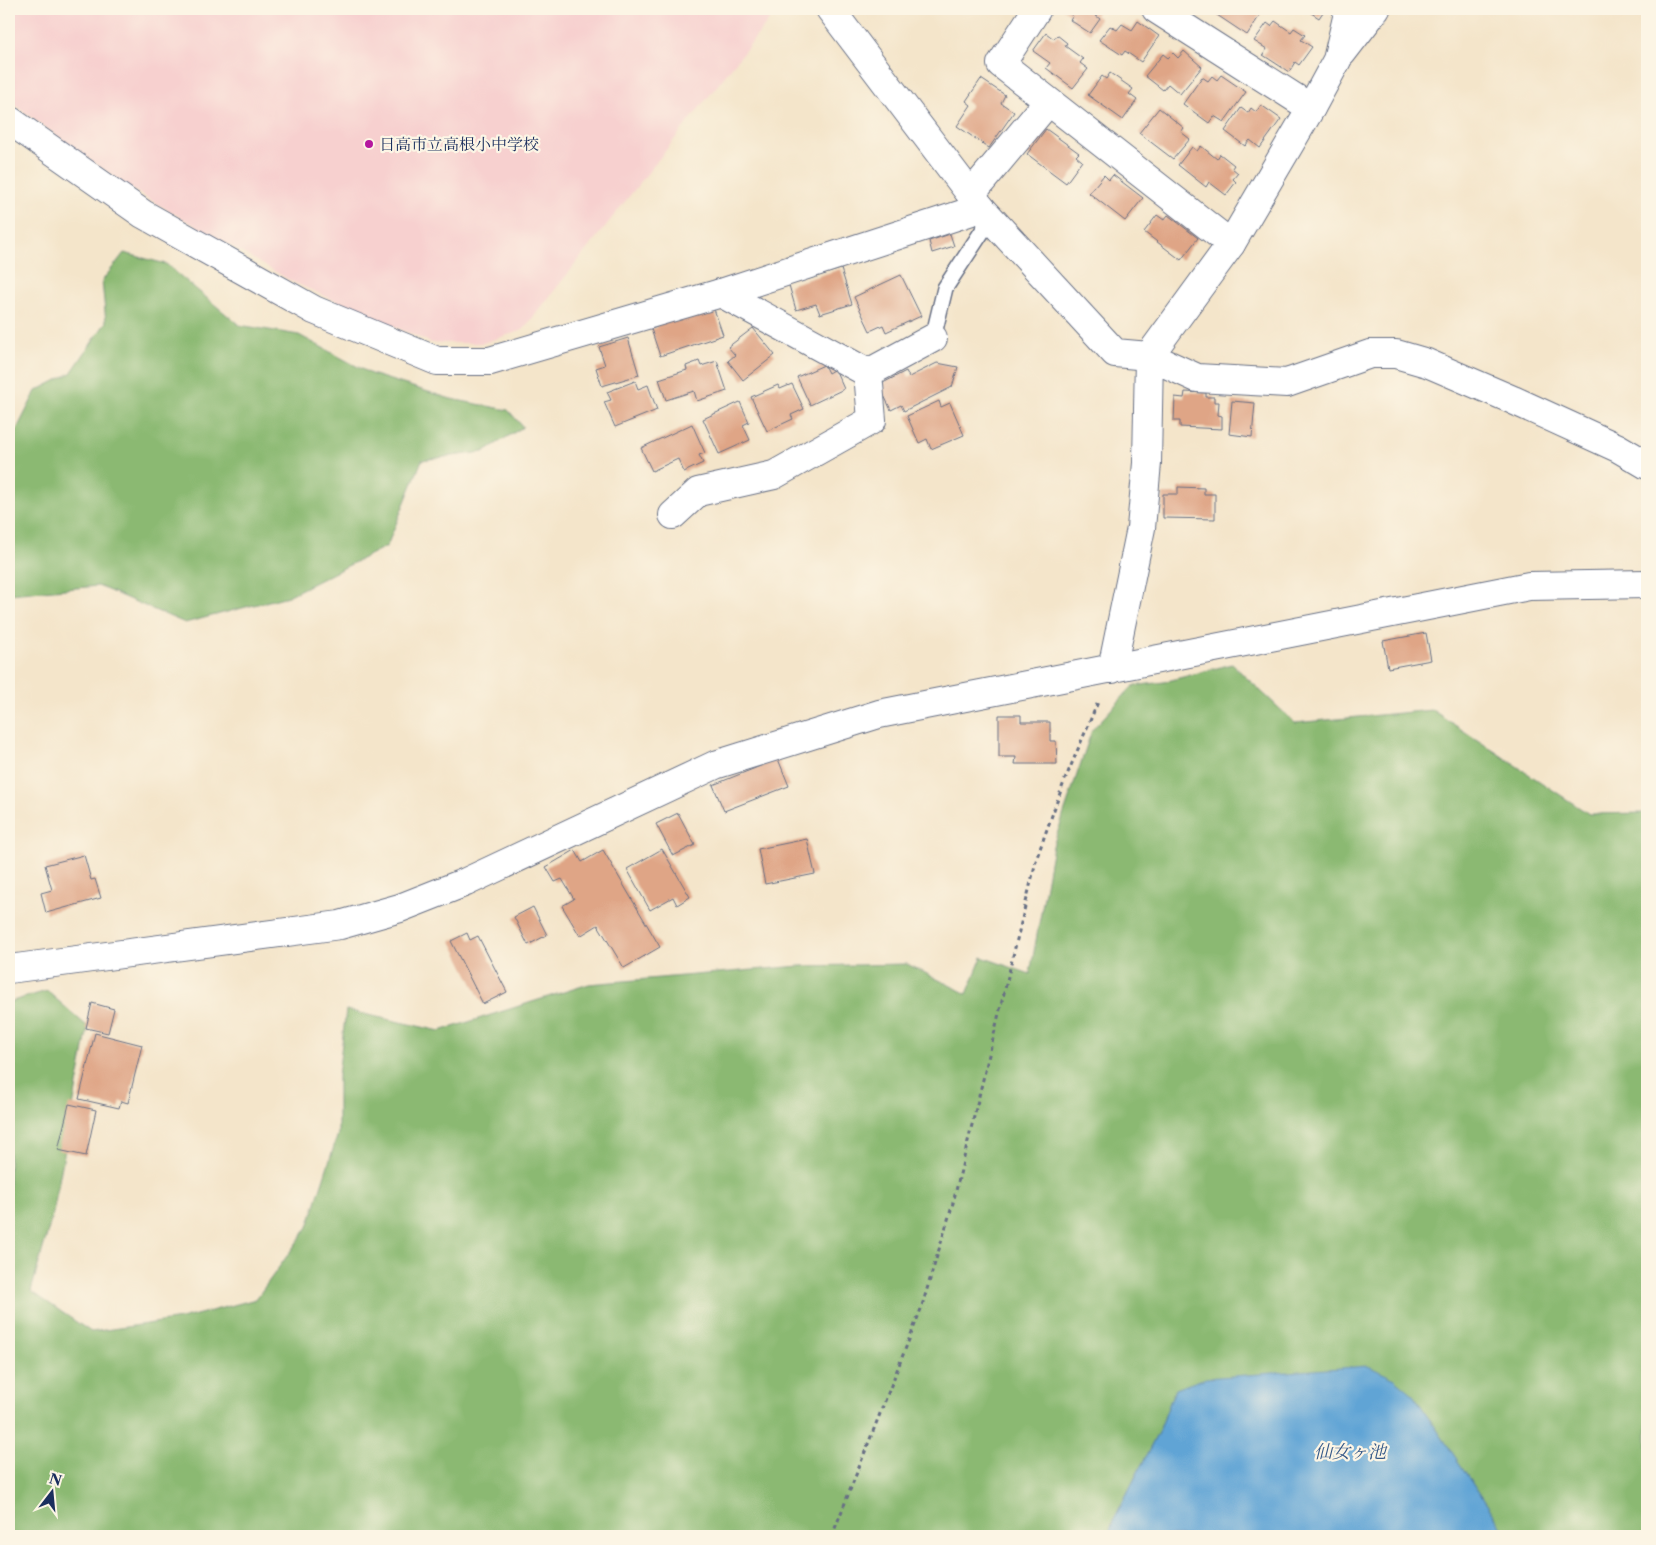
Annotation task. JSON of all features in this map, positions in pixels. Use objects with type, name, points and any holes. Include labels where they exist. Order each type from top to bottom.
[{"type":"street","points":[[830,9],[981,207],[1115,353],[1149,356],[1197,378],[1287,383],[1370,354],[1396,354],[1428,363],[1512,400],[1618,448],[1647,465]]},
{"type":"street","points":[[1037,9],[1001,64],[1231,244]]},
{"type":"street","points":[[1156,9],[1311,108]]},
{"type":"street","points":[[1336,60],[1349,9]]},
{"type":"street","points":[[1112,669],[1141,528],[1147,463],[1149,356],[1231,244],[1311,108],[1336,60],[1376,9]]},
{"type":"street","points":[[9,120],[143,214],[314,310],[437,361],[490,361],[721,293],[981,207],[1048,102]]},
{"type":"street","points":[[721,293],[868,372]]},
{"type":"street","points":[[868,372],[932,338]]},
{"type":"street","points":[[673,516],[698,492],[774,474],[872,420],[868,372]]},
{"type":"street","points":[[9,969],[340,925],[400,908],[466,882],[715,766],[878,714],[1529,586],[1647,584]]},
{"type":"lane","points":[[932,338],[944,288],[981,207]]},
{"type":"path","points":[[832,1536],[921,1309],[953,1204],[1037,857],[1064,782],[1112,669]]},
{"type":"shaded area","name":"日高市立高根小中学校","points":[[9,9],[778,9],[523,330],[483,343],[432,343],[293,282],[128,187],[9,101]]},
{"type":"green space","points":[[124,253],[166,264],[239,325],[299,335],[371,374],[451,399],[508,410],[523,427],[483,452],[422,460],[387,546],[288,596],[185,623],[98,586],[9,594],[9,445],[36,391],[71,373],[106,322],[102,281]]},
{"type":"green space","points":[[1232,664],[1295,723],[1432,710],[1589,814],[1647,813],[1647,1536],[1508,1536],[1413,1394],[1175,1389],[1160,1429],[1113,1521],[1108,1536],[9,1536],[9,1002],[47,991],[88,1027],[53,1213],[31,1291],[91,1332],[181,1319],[256,1299],[308,1227],[338,1134],[338,1076],[346,1010],[440,1031],[589,984],[800,966],[907,964],[967,994],[982,957],[1030,974],[1053,846],[1092,730],[1133,686],[1164,682]]},
{"type":"water","name":"仙女ヶ池","points":[[1368,1366],[1395,1379],[1413,1394],[1508,1536],[1108,1536],[1113,1521],[1160,1429],[1175,1389],[1206,1378]]},
{"type":"building","points":[[1063,9],[1099,9],[1095,15],[1100,19],[1090,33],[1070,20],[1073,16]]},
{"type":"building","points":[[1212,9],[1257,9],[1262,12],[1247,35],[1211,11]]},
{"type":"building","points":[[1305,9],[1325,9],[1319,18]]},
{"type":"building","points":[[1138,21],[1159,36],[1141,62],[1125,51],[1122,55],[1099,40],[1110,26],[1117,30],[1122,24],[1132,30]]},
{"type":"building","points":[[1275,21],[1291,32],[1294,28],[1305,35],[1301,40],[1312,47],[1299,65],[1295,62],[1289,72],[1263,55],[1267,49],[1254,41],[1267,23],[1271,26]]},
{"type":"building","points":[[1046,33],[1054,39],[1057,35],[1067,43],[1065,46],[1083,59],[1080,63],[1088,69],[1073,88],[1046,68],[1050,63],[1033,51]]},
{"type":"building","points":[[1184,51],[1202,67],[1180,94],[1168,84],[1163,90],[1145,76],[1163,54],[1168,58],[1173,53],[1178,58]]},
{"type":"building","points":[[1110,73],[1133,89],[1129,94],[1137,100],[1123,120],[1088,95],[1102,76],[1106,79]]},
{"type":"building","points":[[1221,75],[1246,92],[1224,122],[1214,116],[1209,123],[1183,104],[1202,77],[1208,81],[1212,76],[1217,80]]},
{"type":"building","points":[[981,79],[1005,95],[1001,103],[1014,112],[989,148],[957,126],[971,105],[966,101]]},
{"type":"building","points":[[1261,105],[1281,119],[1260,148],[1250,140],[1245,146],[1225,131],[1241,108],[1248,113],[1251,108],[1256,112]]},
{"type":"building","points":[[1159,108],[1184,128],[1181,132],[1190,139],[1173,159],[1139,133]]},
{"type":"building","points":[[1046,129],[1079,153],[1076,156],[1082,161],[1066,183],[1027,154]]},
{"type":"building","points":[[1201,146],[1217,159],[1220,154],[1234,165],[1232,168],[1238,173],[1233,179],[1236,182],[1226,195],[1209,182],[1206,187],[1178,165],[1192,147],[1197,151]]},
{"type":"building","points":[[1104,175],[1109,180],[1113,175],[1143,198],[1125,221],[1089,193]]},
{"type":"building","points":[[1157,215],[1164,220],[1168,215],[1198,238],[1181,260],[1144,232]]},
{"type":"building","points":[[950,234],[954,246],[932,253],[929,241]]},
{"type":"building","points":[[841,269],[852,304],[820,314],[816,304],[796,310],[789,285]]},
{"type":"building","points":[[901,275],[921,316],[886,332],[883,325],[870,331],[854,297]]},
{"type":"building","points":[[714,309],[723,335],[660,356],[651,329],[657,327],[655,322],[673,316],[675,321]]},
{"type":"building","points":[[753,328],[775,355],[743,380],[728,361],[735,355],[728,347]]},
{"type":"building","points":[[628,338],[639,375],[602,386],[596,368],[605,365],[599,347]]},
{"type":"building","points":[[699,361],[701,366],[717,361],[727,391],[697,401],[694,391],[666,400],[659,379],[687,370],[686,366]]},
{"type":"building","points":[[937,363],[958,367],[952,387],[904,411],[901,405],[891,410],[879,385],[906,371],[909,377]]},
{"type":"building","points":[[824,365],[828,373],[835,369],[844,389],[810,405],[797,377]]},
{"type":"building","points":[[635,381],[638,389],[648,385],[657,410],[615,427],[604,402],[611,400],[607,392]]},
{"type":"building","points":[[792,384],[804,409],[791,415],[793,419],[767,431],[751,397],[778,385],[780,389]]},
{"type":"building","points":[[1185,392],[1206,393],[1206,397],[1214,397],[1214,402],[1219,402],[1218,415],[1222,416],[1222,429],[1180,427],[1180,421],[1174,421],[1175,397],[1184,398]]},
{"type":"building","points":[[939,401],[941,407],[950,403],[964,435],[931,449],[927,439],[919,443],[907,416]]},
{"type":"building","points":[[1232,401],[1255,403],[1252,437],[1229,434]]},
{"type":"building","points":[[740,402],[749,422],[743,425],[750,440],[719,454],[703,419]]},
{"type":"building","points":[[692,424],[705,453],[699,455],[703,463],[684,472],[678,459],[652,471],[641,448]]},
{"type":"building","points":[[1178,487],[1204,488],[1204,494],[1215,494],[1215,519],[1163,518],[1163,494],[1178,494]]},
{"type":"building","points":[[1426,633],[1431,660],[1388,668],[1383,641]]},
{"type":"building","points":[[999,715],[1021,715],[1021,722],[1050,722],[1050,741],[1056,741],[1057,764],[1015,764],[1016,757],[999,757]]},
{"type":"building","points":[[778,759],[789,786],[724,811],[713,785]]},
{"type":"building","points":[[678,813],[695,845],[673,856],[656,824]]},
{"type":"building","points":[[807,839],[815,874],[765,884],[758,849]]},
{"type":"building","points":[[662,849],[690,897],[677,905],[673,897],[650,910],[627,869]]},
{"type":"building","points":[[575,850],[582,862],[603,850],[660,947],[624,968],[598,925],[580,936],[562,906],[574,899],[562,879],[555,882],[546,867]]},
{"type":"building","points":[[84,855],[91,880],[95,879],[101,898],[46,913],[41,893],[52,890],[45,865]]},
{"type":"building","points":[[533,907],[547,935],[528,945],[514,917]]},
{"type":"building","points":[[467,933],[470,940],[478,936],[507,992],[483,1004],[451,941]]},
{"type":"building","points":[[92,1003],[114,1009],[108,1033],[86,1028]]},
{"type":"building","points":[[95,1033],[142,1045],[128,1103],[121,1101],[119,1108],[79,1099]]},
{"type":"building","points":[[69,1104],[96,1110],[86,1156],[58,1150]]},
{"type":"place","name":"日高市立高根小中学校","points":[[369,144]]}]
